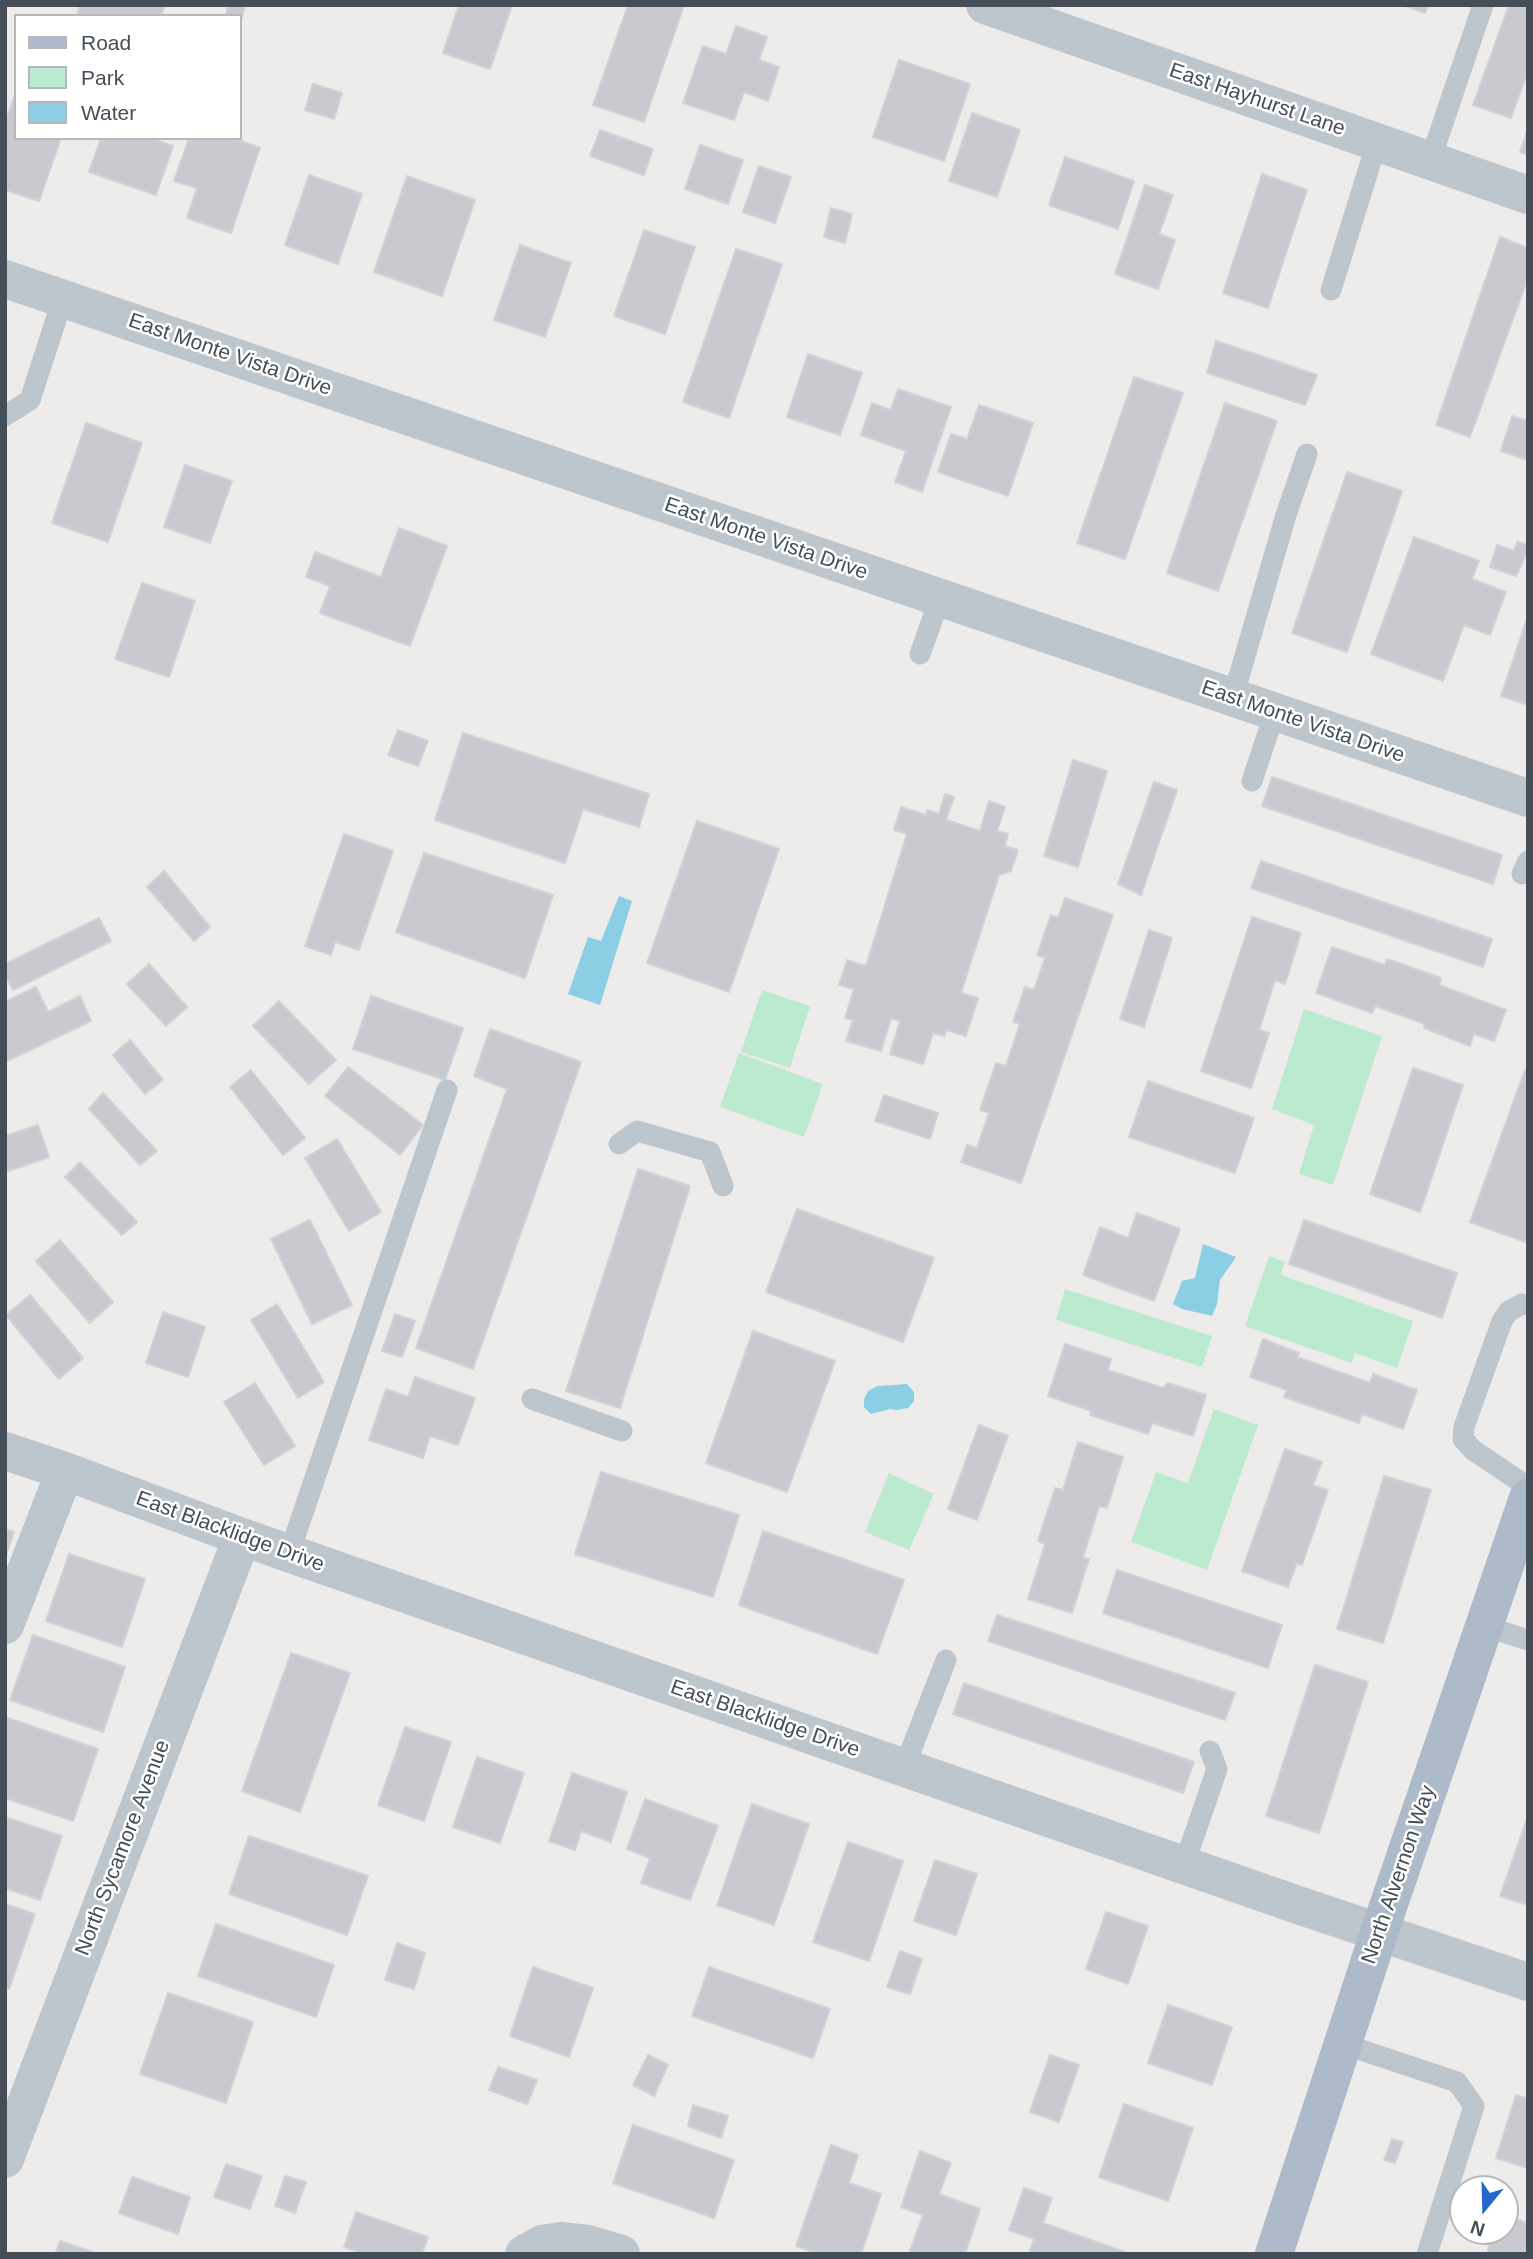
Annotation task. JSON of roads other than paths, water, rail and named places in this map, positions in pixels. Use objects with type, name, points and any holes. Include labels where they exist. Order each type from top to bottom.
[{"type":"main road","name":"North Alvernon Way","points":[[1274,2254],[1379,1933],[1484,1626],[1524,1522]]},
{"type":"street","name":"East Hayhurst Lane","points":[[985,5],[1528,195]]},
{"type":"street","name":"East Monte Vista Drive","points":[[5,279],[1528,798]]},
{"type":"street","name":"East Blacklidge Drive","points":[[5,1451],[242,1538],[1379,1933],[1528,1982]]},
{"type":"street","points":[[5,1625],[65,1471]]},
{"type":"street","name":"North Sycamore Avenue","points":[[5,2159],[242,1538]]},
{"type":"street","points":[[524,2254],[542,2244],[561,2241],[588,2244],[621,2254]]},
{"type":"lane","points":[[1430,161],[1483,5]]},
{"type":"lane","points":[[1331,290],[1377,142]]},
{"type":"lane","points":[[5,416],[30,400],[63,299]]},
{"type":"lane","points":[[1233,698],[1286,515],[1307,454]]},
{"type":"lane","points":[[920,654],[940,598]]},
{"type":"lane","points":[[1252,781],[1275,712]]},
{"type":"lane","points":[[289,1554],[447,1090]]},
{"type":"lane","points":[[619,1144],[637,1131],[710,1152],[723,1186]]},
{"type":"lane","points":[[1528,1305],[1522,1304],[1509,1311],[1502,1321],[1464,1427],[1463,1439],[1473,1450],[1528,1487]]},
{"type":"lane","points":[[533,1399],[622,1431]]},
{"type":"lane","points":[[1484,1626],[1528,1640]]},
{"type":"lane","points":[[904,1768],[946,1660]]},
{"type":"lane","points":[[1184,1865],[1217,1769],[1210,1751]]},
{"type":"lane","points":[[1343,2043],[1457,2082],[1474,2106],[1427,2254]]},
{"type":"water","points":[[619,896],[632,901],[600,1005],[568,994],[588,937],[601,941]]},
{"type":"water","points":[[1203,1244],[1236,1257],[1220,1280],[1217,1304],[1212,1316],[1182,1309],[1173,1304],[1182,1281],[1195,1278]]},
{"type":"water","points":[[907,1384],[914,1392],[914,1401],[908,1408],[871,1414],[864,1407],[868,1391],[877,1386]]}]
